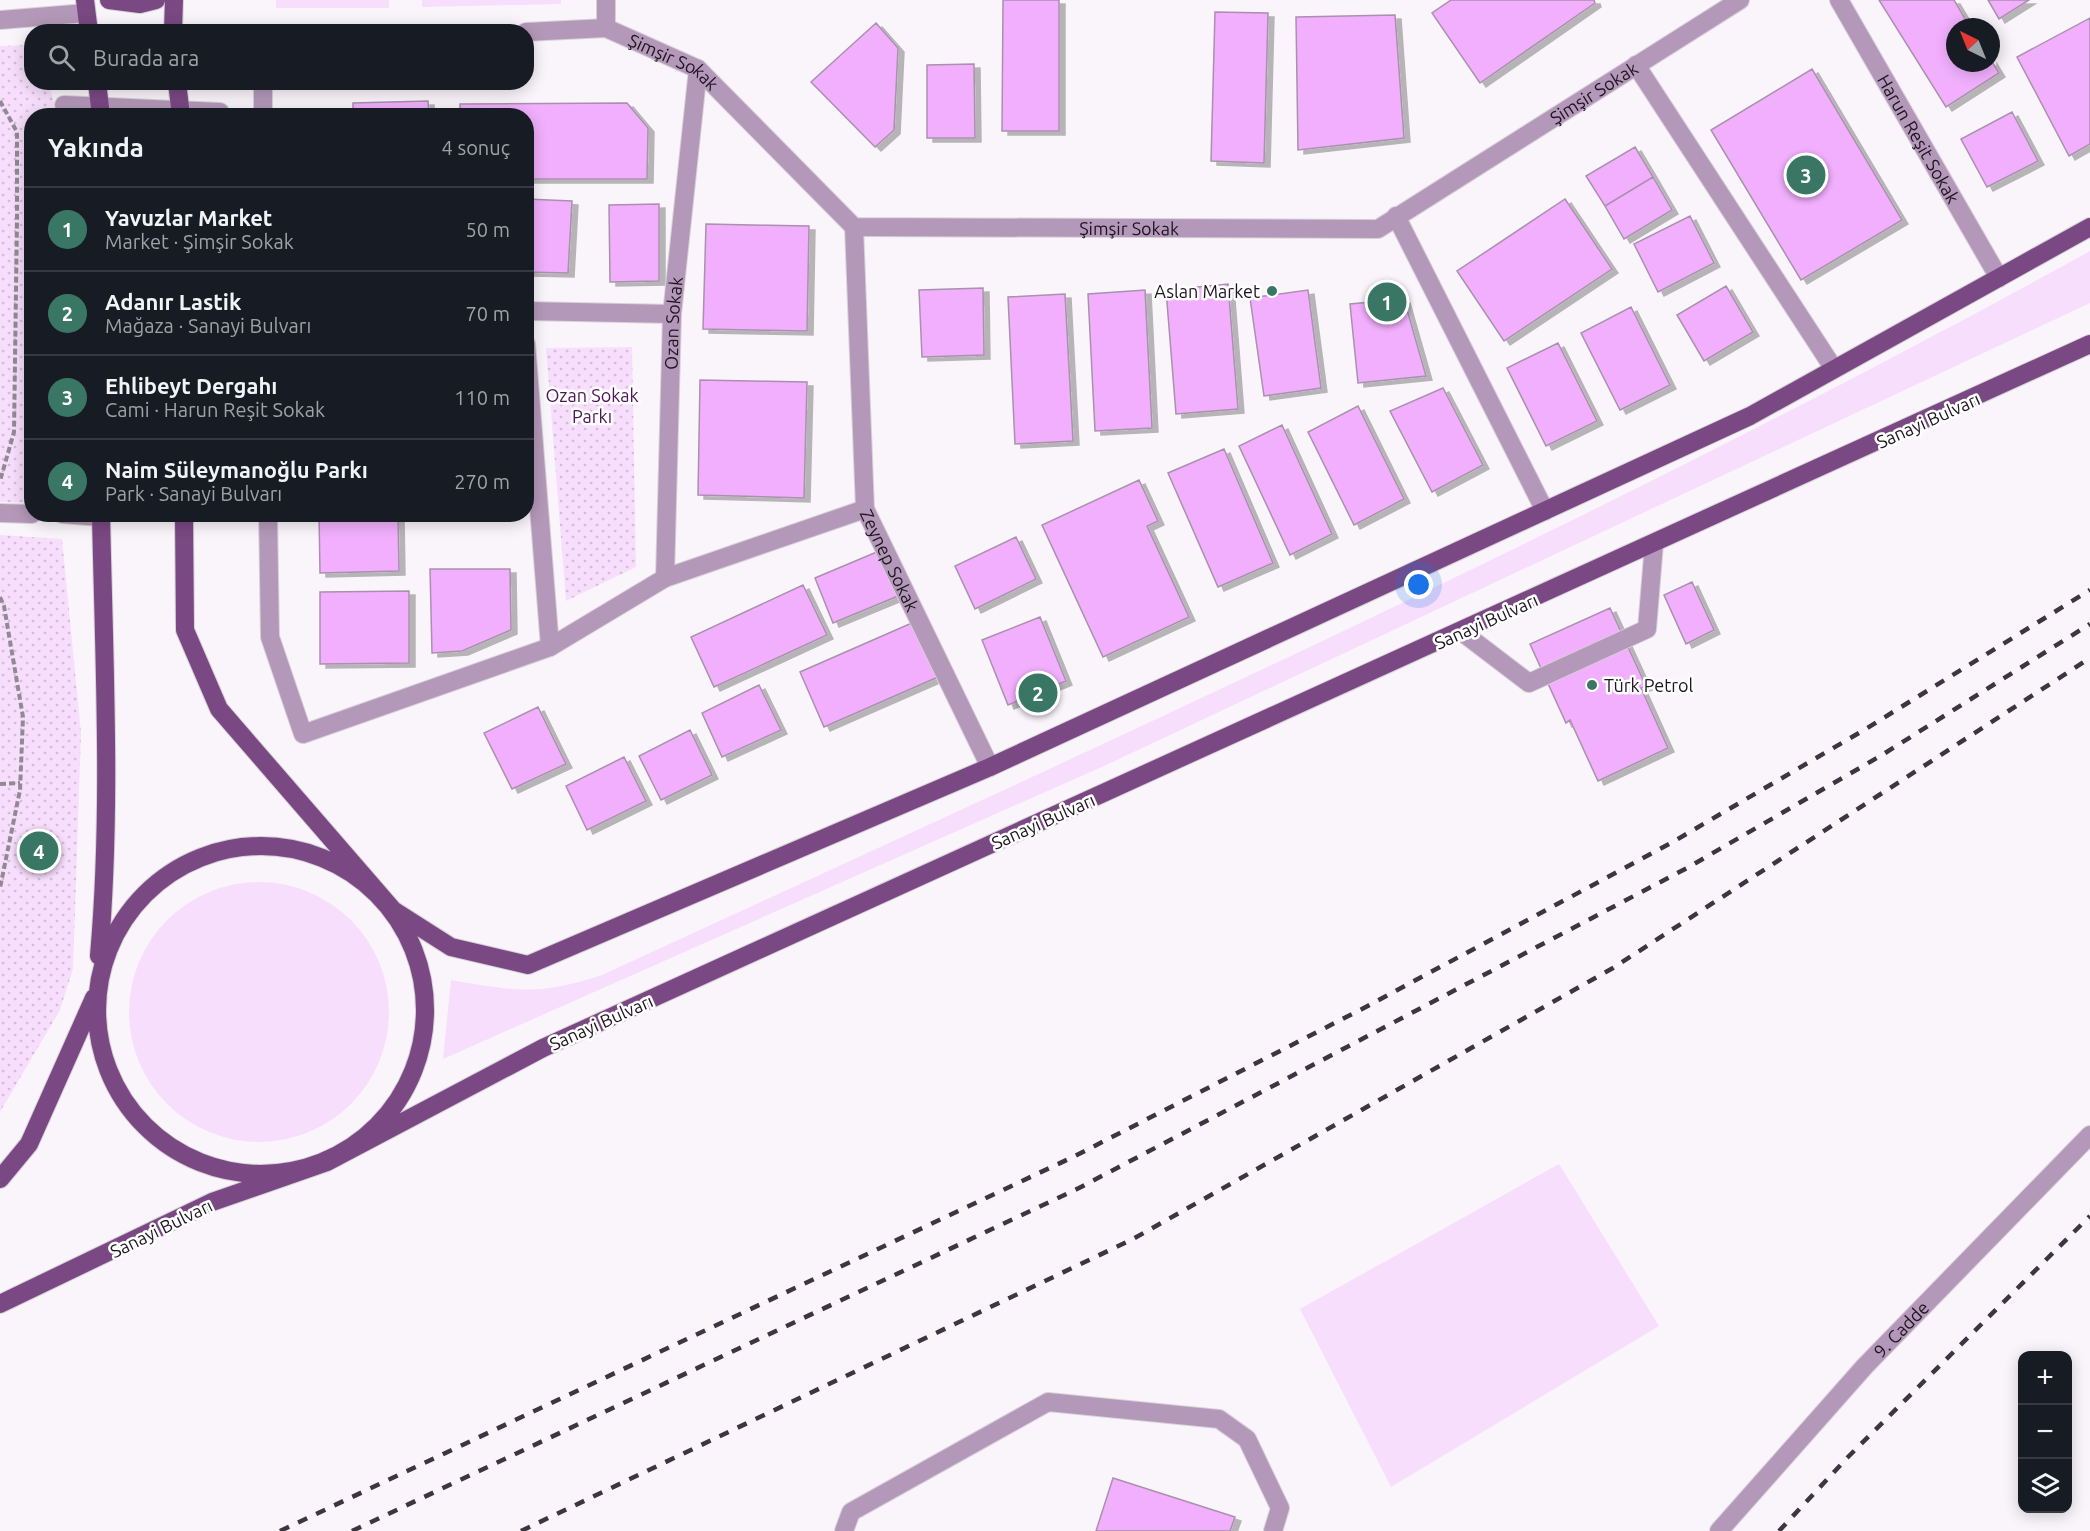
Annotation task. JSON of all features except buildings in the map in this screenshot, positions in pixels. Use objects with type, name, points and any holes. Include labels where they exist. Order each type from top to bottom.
[{"type":"main road","points":[[109,0],[140,4],[156,0]]},
{"type":"main road","points":[[173,24],[174,0]]},
{"type":"main road","points":[[86,6],[88,24]]},
{"type":"main road","points":[[98,90],[100,108]]},
{"type":"main road","points":[[178,90],[180,108]]},
{"type":"main road","points":[[0,1179],[29,1144],[96,994],[111,940],[144,894],[190,861],[244,846],[300,850],[352,872],[393,910],[451,947],[528,965],[990,767],[1750,416],[2090,227]]},
{"type":"main road","name":"Sanayi Bulvarı","points":[[0,1304],[212,1203],[327,1162],[543,1048],[1462,632],[2090,344]]},
{"type":"main road","points":[[101,522],[107,701],[103,913],[96,994],[100,1052],[124,1103],[163,1144],[215,1169],[271,1175],[327,1162],[369,1136],[401,1098],[421,1052],[426,1003],[417,954],[393,910],[219,709],[184,630],[184,522]]},
{"type":"street","points":[[606,0],[606,28]]},
{"type":"street","name":"Şimşir Sokak","points":[[534,32],[606,28],[698,69],[854,227],[1378,228],[1740,0]]},
{"type":"street","name":"Harun Reşit Sokak","points":[[1839,0],[1999,278]]},
{"type":"street","points":[[0,20],[86,6]]},
{"type":"street","points":[[1636,65],[1834,369]]},
{"type":"street","name":"Ozan Sokak","points":[[665,578],[672,314],[698,69]]},
{"type":"street","points":[[263,90],[263,108]]},
{"type":"street","points":[[64,105],[82,108]]},
{"type":"street","points":[[1396,216],[1545,511]]},
{"type":"street","name":"Zeynep Sokak","points":[[854,227],[865,509],[990,767]]},
{"type":"street","points":[[534,311],[672,314]]},
{"type":"street","points":[[534,445],[550,646]]},
{"type":"street","points":[[268,522],[270,637],[303,734],[550,646],[665,578],[865,509]]},
{"type":"street","points":[[0,513],[24,514]]},
{"type":"street","points":[[1462,632],[1529,683],[1647,629],[1654,544]]},
{"type":"street","name":"9. Cadde","points":[[1719,1531],[1865,1366],[2090,1135]]},
{"type":"street","points":[[844,1531],[851,1512],[1048,1402],[1219,1419],[1247,1439],[1257,1459],[1280,1508],[1273,1531]]},
{"type":"path","points":[[0,101],[17,132],[17,218],[14,432],[0,481]]},
{"type":"path","points":[[0,597],[4,606],[22,717],[20,783],[0,888]]},
{"type":"path","points":[[0,784],[20,783]]},
{"type":"green space","points":[[276,0],[389,0],[389,8],[276,8]]},
{"type":"green space","points":[[422,0],[561,0],[561,4],[422,7]]},
{"type":"green space","points":[[24,45],[24,90],[51,90],[55,108],[24,108],[24,503],[0,502],[0,46]]},
{"type":"green space","points":[[2090,251],[2090,303],[1104,766],[443,1059],[451,980],[527,990],[561,986],[602,975],[1166,715],[1539,537],[1908,349]]},
{"type":"green space","name":"Ozan Sokak Parkı","points":[[632,347],[636,567],[566,601],[546,348]]},
{"type":"green space","points":[[0,535],[62,539],[81,733],[73,969],[60,1010],[0,1112]]},
{"type":"green space","points":[[259,882],[284,885],[309,892],[331,904],[351,920],[367,940],[379,962],[386,987],[389,1012],[386,1037],[379,1062],[367,1084],[351,1104],[331,1120],[309,1132],[284,1139],[259,1142],[234,1139],[209,1132],[187,1120],[167,1104],[151,1084],[139,1062],[132,1037],[129,1012],[132,987],[139,962],[151,940],[167,920],[187,904],[209,892],[234,885]]},
{"type":"green space","points":[[1559,1164],[1659,1326],[1391,1487],[1300,1309]]},
{"type":"railway","points":[[280,1531],[1075,1156],[1362,1009],[1671,843],[1864,730],[2090,590]]},
{"type":"railway","points":[[352,1531],[1079,1188],[1687,868],[1882,755],[2090,624]]},
{"type":"railway","points":[[521,1531],[1133,1239],[1613,968],[2090,658]]},
{"type":"railway","points":[[1779,1531],[1848,1457],[2090,1216]]},
{"type":"place","name":"Ehlibeyt Dergahı","points":[[1806,175]]},
{"type":"place","name":"Aslan Market","points":[[1272,291]]},
{"type":"place","name":"Yavuzlar Market","points":[[1387,302]]},
{"type":"place","name":"Türk Petrol","points":[[1592,685]]},
{"type":"place","name":"Adanır Lastik","points":[[1038,693]]},
{"type":"place","name":"Naim Süleymanoğlu Parkı","points":[[39,851]]}]
